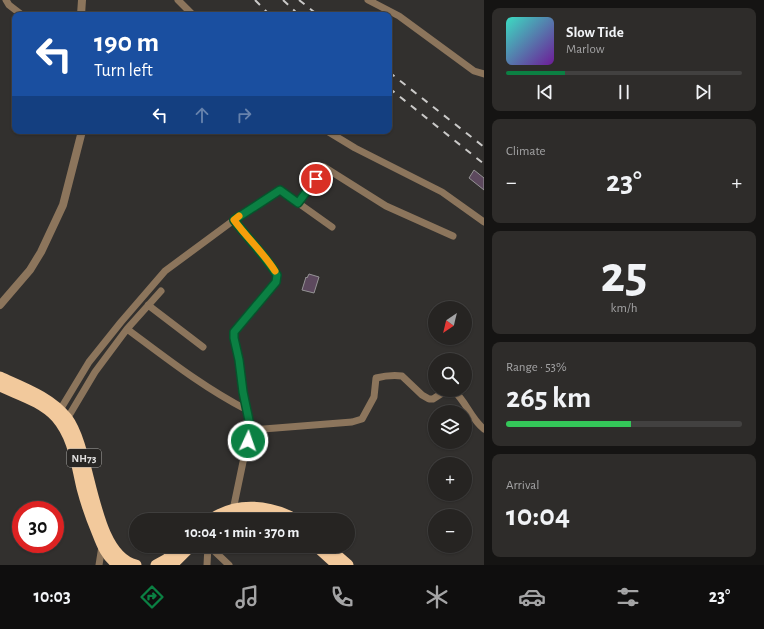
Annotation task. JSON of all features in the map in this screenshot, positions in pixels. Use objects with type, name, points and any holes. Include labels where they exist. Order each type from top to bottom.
[{"type":"highway","name":"NH73","points":[[0,377],[35,393],[53,404],[67,419],[78,438],[102,546],[105,552],[118,565]]},
{"type":"highway","name":"NH73","points":[[0,386],[32,400],[48,410],[62,425],[70,440],[82,489],[94,514],[112,547],[124,560],[136,565]]},
{"type":"highway","points":[[238,513],[258,507],[281,513]]},
{"type":"highway","points":[[156,565],[167,559],[173,553]]},
{"type":"highway","points":[[172,565],[184,553]]},
{"type":"highway","points":[[324,553],[337,565]]},
{"type":"highway","points":[[335,553],[348,565]]},
{"type":"street","points":[[6,0],[9,5],[18,12]]},
{"type":"street","points":[[81,12],[82,0]]},
{"type":"street","points":[[178,0],[190,12]]},
{"type":"street","points":[[368,0],[391,12]]},
{"type":"street","points":[[392,12],[474,71],[484,74]]},
{"type":"street","points":[[0,305],[30,270],[41,252],[63,204],[81,134]]},
{"type":"street","points":[[332,134],[355,148],[442,192],[484,222]]},
{"type":"street","points":[[298,203],[324,167],[386,206],[453,236]]},
{"type":"street","points":[[60,410],[89,362],[165,271],[234,220],[280,190],[332,227]]},
{"type":"street","points":[[231,513],[242,462],[251,430],[234,332],[276,282],[277,275],[261,252],[244,234],[234,220]]},
{"type":"street","points":[[67,419],[95,372],[127,330],[161,291]]},
{"type":"street","points":[[148,305],[203,346]]},
{"type":"street","points":[[127,330],[181,369],[228,400],[247,410]]},
{"type":"street","points":[[251,430],[352,422],[362,419],[374,398],[376,378],[379,377],[393,375],[402,376],[428,399],[436,397]]},
{"type":"street","points":[[461,397],[478,424],[484,429]]},
{"type":"street","points":[[100,565],[102,546]]},
{"type":"street","points":[[207,565],[208,553]]},
{"type":"street","points":[[216,553],[229,565]]},
{"type":"building","points":[[474,170],[484,178],[484,190],[469,178]]},
{"type":"building","points":[[309,274],[319,277],[314,293],[302,290],[306,277],[307,278]]},
{"type":"railway","points":[[255,0],[267,12]]},
{"type":"railway","points":[[283,0],[296,12]]},
{"type":"railway","points":[[299,0],[314,12]]},
{"type":"railway","points":[[392,74],[484,147]]},
{"type":"railway","points":[[392,90],[484,164]]},
{"type":"slow traffic","points":[[239,216],[234,220],[275,271]]},
{"type":"route","points":[[248,441],[251,430],[243,392],[234,332],[271,290],[276,282],[277,275],[261,252],[244,234],[234,220],[280,190],[298,203],[316,179]]}]
